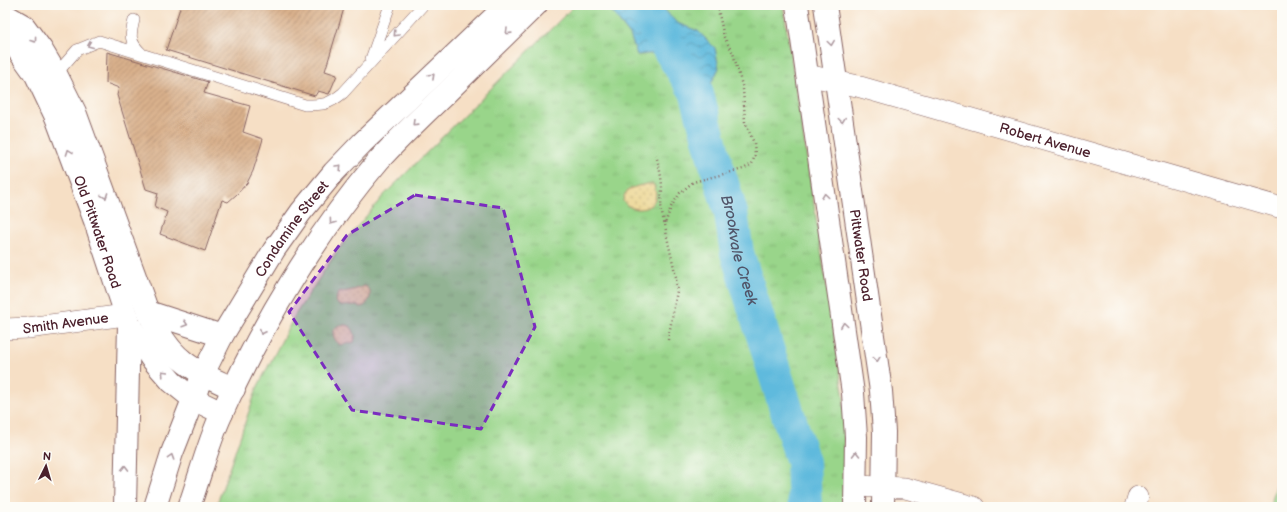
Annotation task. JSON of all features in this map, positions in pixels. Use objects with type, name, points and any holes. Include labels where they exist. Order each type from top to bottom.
[{"type":"main road","name":"Condamine Street","points":[[154,507],[172,453],[203,374],[222,336],[274,250],[301,212],[334,172],[402,103],[507,5]]},
{"type":"main road","name":"Condamine Street","points":[[189,507],[202,466],[222,413],[270,317],[298,271],[358,186],[380,159],[536,5]]},
{"type":"main road","name":"Pittwater Road","points":[[797,5],[853,393],[856,437],[856,497]]},
{"type":"main road","name":"Pittwater Road","points":[[825,5],[881,391],[884,432],[884,497]]},
{"type":"main road","name":"Old Pittwater Road","points":[[5,15],[24,26],[41,48],[56,74],[74,112],[148,312],[156,328],[182,360],[203,374],[234,389]]},
{"type":"main road","name":"Old Pittwater Road","points":[[5,25],[10,39],[36,75],[56,116],[95,221],[127,319],[151,358],[172,382],[193,398],[222,413]]},
{"type":"main road","points":[[148,312],[222,336]]},
{"type":"main road","points":[[125,507],[124,472],[127,319]]},
{"type":"street","name":"Robert Avenue","points":[[807,75],[836,81],[1282,208]]},
{"type":"street","name":"Smith Avenue","points":[[5,328],[28,328],[127,319]]},
{"type":"street","points":[[856,497],[884,497],[911,490],[974,507]]},
{"type":"lane","points":[[370,63],[390,5]]},
{"type":"lane","points":[[56,74],[77,50],[99,41],[305,105],[319,105],[331,102],[343,94],[423,5]]},
{"type":"lane","points":[[134,20],[131,38],[134,46],[141,53]]},
{"type":"path","points":[[665,224],[671,207],[680,193],[694,182],[743,169],[752,164],[755,155],[754,143],[745,122],[743,89],[740,75],[733,53],[724,37],[717,5]]},
{"type":"path","points":[[656,155],[662,189],[660,202],[676,277],[677,291],[668,340]]},
{"type":"path","points":[[1280,507],[1282,501]]},
{"type":"highlighted area","points":[[415,195],[503,208],[535,327],[481,429],[352,410],[289,312],[347,235]]},
{"type":"green space","points":[[575,5],[783,5],[844,398],[844,507],[216,507],[257,388],[295,315],[338,250],[383,196]]},
{"type":"green space","points":[[1282,466],[1282,507],[1270,507],[1281,468]]},
{"type":"sand","points":[[653,184],[656,192],[652,204],[641,209],[635,209],[623,201],[625,193],[634,187]]},
{"type":"sand","points":[[365,286],[368,288],[370,297],[367,303],[362,307],[356,305],[342,306],[337,303],[336,299],[338,293]]},
{"type":"sand","points":[[338,326],[350,326],[353,330],[355,340],[354,342],[341,345],[335,339],[333,330]]},
{"type":"water","points":[[609,5],[660,5],[677,23],[698,31],[715,48],[719,68],[707,92],[692,102],[665,56],[658,53],[637,55],[630,35],[612,12]]},
{"type":"building","points":[[181,5],[345,5],[325,71],[337,75],[329,94],[318,91],[315,96],[166,50]]},
{"type":"building","points":[[107,52],[208,82],[204,93],[250,106],[243,132],[263,139],[253,171],[247,183],[228,202],[222,200],[205,251],[160,234],[167,212],[155,207],[158,193],[146,189],[117,95],[119,88],[106,83]]},
{"type":"waterway","name":"Brookvale Creek","points":[[641,5],[696,91],[731,213],[737,253],[803,462],[805,507]]}]
